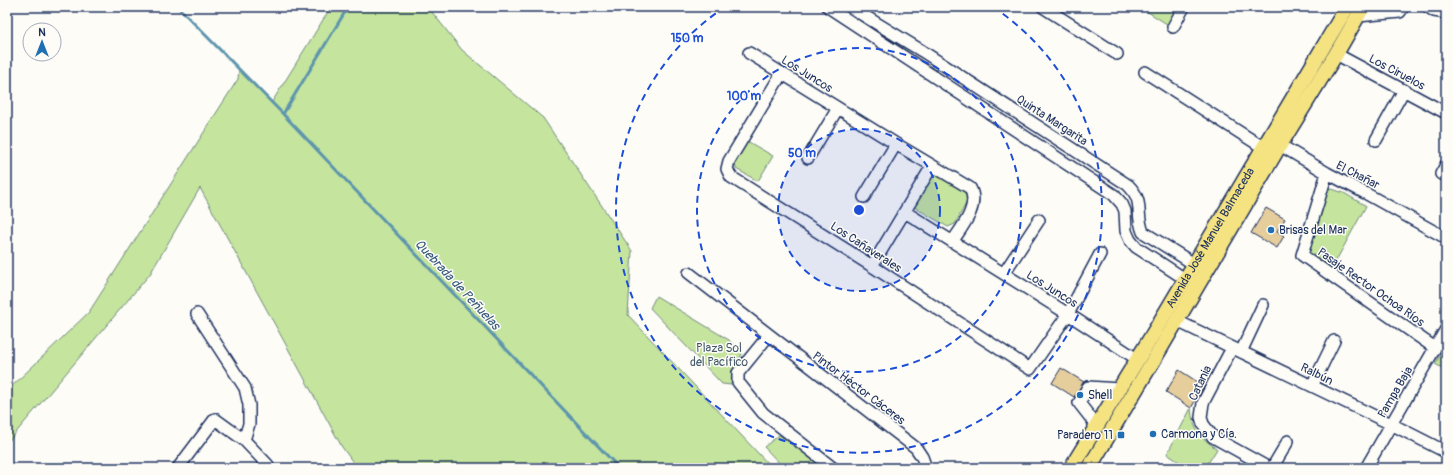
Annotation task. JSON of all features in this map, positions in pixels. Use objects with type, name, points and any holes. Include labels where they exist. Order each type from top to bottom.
[{"type":"main road","name":"Avenida José Manuel Balmaceda","points":[[1071,468],[1138,359],[1347,7]]},
{"type":"main road","name":"Avenida José Manuel Balmaceda","points":[[1088,468],[1361,11]]},
{"type":"street","points":[[828,7],[1114,195],[1122,204],[1125,211],[1126,231],[1130,240],[1136,247],[1185,279]]},
{"type":"street","name":"Quinta Margarita","points":[[850,7],[922,51],[1128,185],[1139,199],[1140,226],[1143,232],[1194,264]]},
{"type":"street","points":[[1043,7],[1117,54]]},
{"type":"street","points":[[1173,27],[1184,7]]},
{"type":"street","points":[[1361,11],[1400,12],[1403,7]]},
{"type":"street","points":[[1428,7],[1434,11],[1446,13]]},
{"type":"street","points":[[913,63],[922,51]]},
{"type":"street","name":"Los Juncos","points":[[749,53],[970,188],[974,194],[971,212],[952,242]]},
{"type":"street","name":"Los Ciruelos","points":[[1336,54],[1446,113]]},
{"type":"street","points":[[1145,72],[1264,148]]},
{"type":"street","name":"Los Cañaverales","points":[[782,73],[729,161],[727,169],[731,177],[872,266],[1030,369],[1068,314]]},
{"type":"street","points":[[1376,140],[1404,90]]},
{"type":"street","name":"Quinta Margarita","points":[[992,115],[1001,102]]},
{"type":"street","points":[[808,158],[838,108]]},
{"type":"street","points":[[1278,123],[1276,137],[1280,145]]},
{"type":"street","points":[[864,197],[896,144]]},
{"type":"street","name":"El Chañar","points":[[1280,145],[1327,174],[1365,193],[1446,238]]},
{"type":"street","name":"Quinta Margarita","points":[[1080,173],[1090,160]]},
{"type":"street","points":[[872,266],[932,166]]},
{"type":"street","name":"Pasaje Rector Ochoa Ríos","points":[[1327,174],[1302,255],[1435,348]]},
{"type":"street","name":"Los Juncos","points":[[905,212],[1004,273],[1138,359]]},
{"type":"street","points":[[1004,273],[1039,220]]},
{"type":"street","points":[[1068,314],[1100,254]]},
{"type":"street","name":"Pintor Héctor Cáceres","points":[[689,273],[916,448],[922,456],[926,468]]},
{"type":"street","name":"Catania","points":[[1263,305],[1203,404],[1201,417],[1203,424],[1213,437],[1269,468]]},
{"type":"street","points":[[197,314],[245,388],[249,405],[249,424],[244,440]]},
{"type":"street","name":"Ralbún","points":[[1177,321],[1446,452]]},
{"type":"street","name":"Pampa Baja","points":[[1366,468],[1446,329]]},
{"type":"street","points":[[769,335],[738,373],[738,382],[763,413],[833,468]]},
{"type":"street","points":[[1312,386],[1334,341]]},
{"type":"street","points":[[1097,426],[1079,403],[1088,387],[1120,389]]},
{"type":"street","points":[[178,468],[215,419],[244,440],[268,465]]},
{"type":"street","points":[[1272,468],[1288,441]]},
{"type":"green space","name":"Quebrada de Peñuelas","points":[[331,7],[428,7],[462,50],[543,118],[632,251],[628,315],[772,468],[357,468],[342,447],[200,188],[150,274],[7,443],[7,391],[89,312],[238,79],[239,69],[272,102]]},
{"type":"green space","points":[[1140,7],[1181,7],[1170,26]]},
{"type":"green space","points":[[747,141],[773,156],[758,181],[736,169],[735,161]]},
{"type":"green space","points":[[937,172],[967,191],[969,198],[955,224],[948,227],[914,207],[931,174]]},
{"type":"green space","points":[[1326,187],[1344,193],[1366,206],[1332,268],[1307,252]]},
{"type":"green space","name":"Plaza Sol del Pacífico","points":[[656,296],[729,340],[742,354],[732,371],[731,385],[722,384],[650,308]]},
{"type":"green space","points":[[1446,345],[1446,370],[1435,364]]},
{"type":"green space","points":[[1191,408],[1192,416],[1198,432],[1206,441],[1217,449],[1205,468],[1188,468],[1167,454]]},
{"type":"green space","points":[[779,435],[825,468],[784,468],[764,447]]},
{"type":"building","name":"Brisas del Mar","points":[[1266,208],[1285,219],[1277,231],[1284,236],[1277,248],[1251,233]]},
{"type":"building","points":[[1061,368],[1084,382],[1074,397],[1052,383]]},
{"type":"building","points":[[1179,370],[1204,386],[1191,408],[1166,392]]},
{"type":"waterway","name":"Quebrada de Peñuelas","points":[[178,7],[283,114]]},
{"type":"waterway","name":"Quebrada de Peñuelas","points":[[348,7],[283,114],[619,468]]},
{"type":"place","name":"Brisas del Mar","points":[[1271,230]]},
{"type":"place","name":"Shell","points":[[1080,395]]},
{"type":"place","name":"Carmona y Cía.","points":[[1153,434]]},
{"type":"place","name":"Paradero 11","points":[[1121,435]]}]
